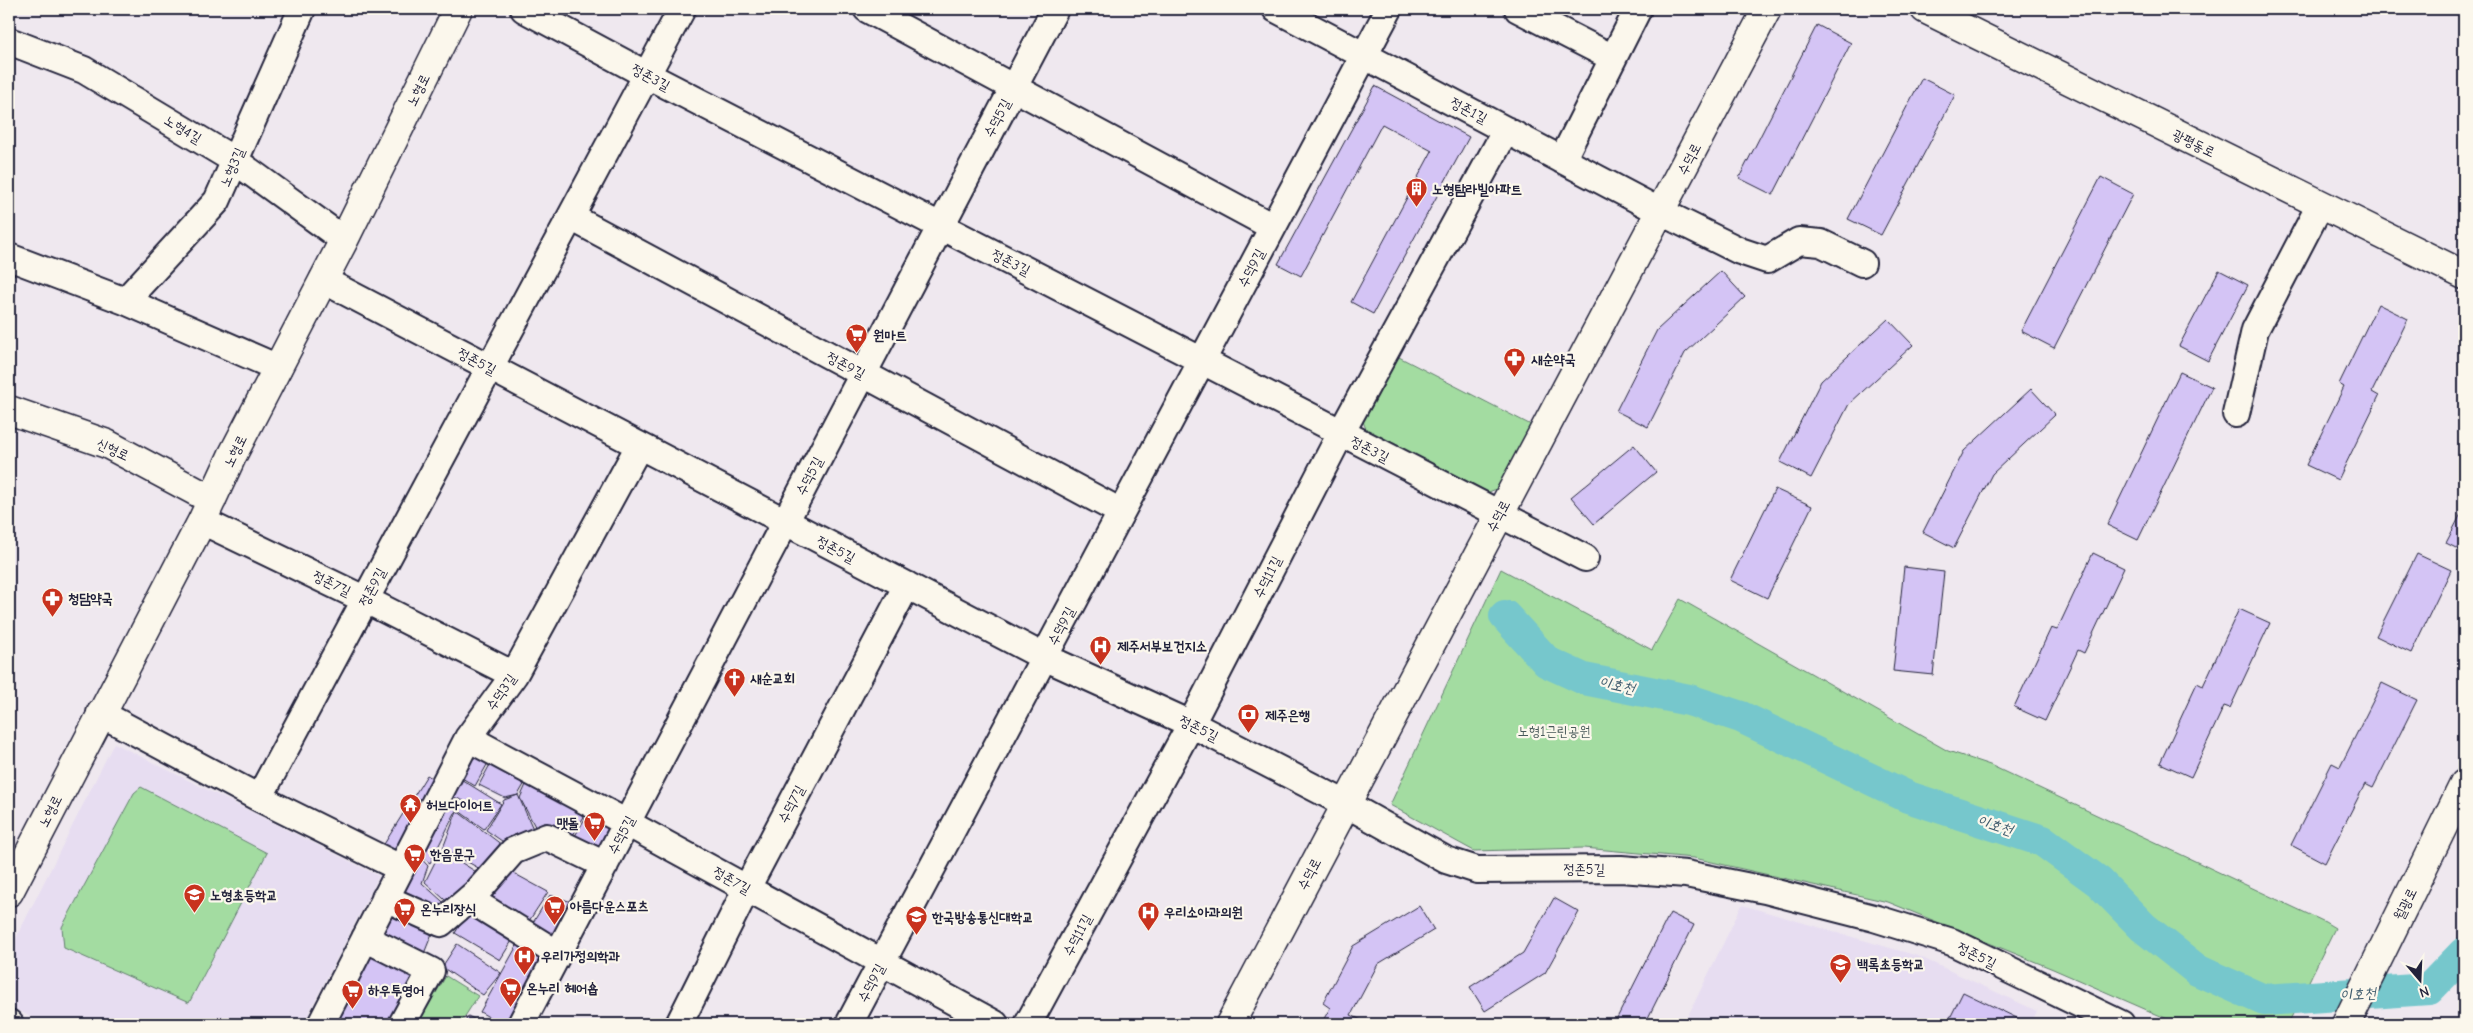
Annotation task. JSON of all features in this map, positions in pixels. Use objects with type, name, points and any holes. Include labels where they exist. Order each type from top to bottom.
[{"type":"main road","name":"노형로","points":[[9,892],[100,712],[207,510],[344,240],[458,9]]},
{"type":"main road","name":"수덕로","points":[[1230,1024],[1767,9]]},
{"type":"main road","name":"광평동로","points":[[1925,9],[2464,275]]},
{"type":"main road","name":"신형로","points":[[10,414],[107,444],[207,510]]},
{"type":"main road","name":"월광로","points":[[2346,1024],[2464,784]]},
{"type":"street","name":"노형3길","points":[[125,301],[217,201],[302,9]]},
{"type":"street","name":"정존3길","points":[[524,9],[647,75],[1585,558]]},
{"type":"street","name":"정존9길","points":[[259,798],[682,9]]},
{"type":"street","name":"수덕5길","points":[[867,9],[1013,87]]},
{"type":"street","name":"수덕5길","points":[[522,1024],[1055,9]]},
{"type":"street","name":"정존1길","points":[[1276,9],[1661,212],[1740,251],[1767,260],[1799,240],[1821,244],[1862,263]]},
{"type":"street","name":"수덕9길","points":[[849,1024],[1389,9]]},
{"type":"street","points":[[1518,9],[1613,58]]},
{"type":"street","points":[[1562,160],[1638,9]]},
{"type":"street","name":"노형4길","points":[[9,40],[84,70],[234,160],[344,240]]},
{"type":"street","points":[[1013,87],[1273,227]]},
{"type":"street","name":"수덕11길","points":[[1028,1024],[1191,724],[1341,434],[1506,130]]},
{"type":"street","points":[[2236,414],[2255,330],[2320,205]]},
{"type":"street","name":"정존9길","points":[[570,218],[1122,512]]},
{"type":"street","points":[[9,258],[125,301],[278,368]]},
{"type":"street","name":"정존5길","points":[[323,280],[1044,657],[1191,724],[1346,804],[1446,860],[1477,870],[1621,869],[1686,874],[1766,890],[1874,918],[1952,942],[2121,1024]]},
{"type":"street","name":"수덕3길","points":[[321,1024],[468,738],[514,675],[640,446]]},
{"type":"street","name":"정존7길","points":[[207,510],[366,600],[514,675]]},
{"type":"street","name":"수덕7길","points":[[679,1024],[747,888],[906,585]]},
{"type":"street","points":[[100,712],[259,798],[400,868]]},
{"type":"street","name":"정존7길","points":[[468,738],[995,1024]]},
{"type":"street","name":"수덕5길","points":[[385,898],[441,922],[469,899],[513,851],[548,837],[605,865]]},
{"type":"street","points":[[469,899],[558,954]]},
{"type":"street","points":[[364,938],[431,971],[402,1024]]},
{"type":"shaded area","name":"노형초등학교","points":[[114,743],[379,876],[303,1024],[45,1024],[9,1006],[9,952]]},
{"type":"shaded area","name":"백록초등학교","points":[[1742,905],[1918,956],[2037,1011],[2031,1024],[1684,1024]]},
{"type":"green space","points":[[1395,355],[1533,426],[1501,487],[1484,494],[1368,434],[1362,419]]},
{"type":"green space","name":"노형1근린공원","points":[[1501,569],[1652,650],[1680,599],[1948,751],[1990,765],[2325,922],[2335,928],[2288,1024],[2179,1024],[2053,969],[1888,902],[1694,858],[1584,848],[1474,851],[1390,805]]},
{"type":"green space","points":[[141,787],[267,853],[189,1003],[64,948],[62,927],[134,793]]},
{"type":"green space","points":[[446,976],[478,996],[460,1024],[425,1024],[419,1021]]},
{"type":"building","points":[[1817,25],[1851,43],[1773,195],[1739,178]]},
{"type":"building","points":[[1922,78],[1955,95],[1881,235],[1848,219]]},
{"type":"building","name":"노형탐라빌아파트","points":[[1375,86],[1469,137],[1373,314],[1351,302],[1432,151],[1382,124],[1301,276],[1278,264]]},
{"type":"building","points":[[2101,177],[2133,194],[2054,348],[2021,331]]},
{"type":"building","points":[[2219,270],[2248,285],[2208,361],[2179,346]]},
{"type":"building","points":[[1721,271],[1745,297],[1685,353],[1648,427],[1616,411],[1657,330]]},
{"type":"building","points":[[2378,304],[2408,319],[2372,392],[2379,396],[2338,480],[2306,465],[2344,387],[2339,384]]},
{"type":"building","points":[[1888,319],[1913,345],[1849,404],[1811,478],[1780,462],[1821,381]]},
{"type":"building","points":[[2180,372],[2212,387],[2138,540],[2107,525]]},
{"type":"building","points":[[2031,389],[2055,415],[1992,474],[1954,548],[1923,532],[1964,451]]},
{"type":"building","points":[[1634,445],[1656,472],[1594,524],[1571,497]]},
{"type":"building","points":[[1775,489],[1812,506],[1767,598],[1730,580]]},
{"type":"building","points":[[2464,508],[2464,552],[2446,543]]},
{"type":"building","points":[[2093,553],[2124,568],[2084,653],[2078,650],[2045,721],[2014,707],[2051,628],[2057,630]]},
{"type":"building","points":[[2417,554],[2451,570],[2411,653],[2376,636]]},
{"type":"building","points":[[1904,567],[1944,572],[1933,675],[1893,671]]},
{"type":"building","points":[[2239,609],[2270,623],[2230,708],[2224,706],[2191,777],[2160,763],[2197,683],[2203,686]]},
{"type":"building","points":[[2382,683],[2417,700],[2373,788],[2365,784],[2325,863],[2291,845],[2332,763],[2340,767]]},
{"type":"building","points":[[469,743],[492,756],[475,786],[454,773]]},
{"type":"building","points":[[494,757],[530,774],[518,795],[505,798],[479,785]]},
{"type":"building","points":[[451,773],[501,804],[484,829],[459,811],[464,801],[443,793]]},
{"type":"building","points":[[427,775],[444,785],[397,861],[378,854]]},
{"type":"building","points":[[530,776],[589,808],[569,842],[540,836],[520,798]]},
{"type":"building","points":[[518,795],[537,838],[512,848],[486,830],[504,800]]},
{"type":"building","points":[[442,796],[460,803],[430,863],[414,851]]},
{"type":"building","points":[[591,808],[622,825],[603,860],[571,843]]},
{"type":"building","points":[[457,811],[510,851],[489,874],[443,848]]},
{"type":"building","points":[[413,850],[428,866],[422,883],[451,909],[440,919],[392,896]]},
{"type":"building","points":[[441,850],[486,878],[453,907],[425,882]]},
{"type":"building","points":[[506,869],[548,892],[525,927],[477,899]]},
{"type":"building","points":[[550,895],[578,904],[557,948],[529,929]]},
{"type":"building","points":[[1554,898],[1579,912],[1545,973],[1485,1011],[1470,987],[1523,953]]},
{"type":"building","points":[[386,901],[435,926],[421,961],[371,935]]},
{"type":"building","points":[[1419,906],[1434,930],[1378,964],[1351,1015],[1361,1020],[1358,1024],[1321,1024],[1330,1008],[1323,1003],[1353,946]]},
{"type":"building","points":[[468,912],[515,936],[500,960],[455,933]]},
{"type":"building","points":[[1670,913],[1694,925],[1645,1024],[1614,1024]]},
{"type":"building","points":[[519,942],[550,959],[516,1024],[501,1024],[480,1012]]},
{"type":"building","points":[[457,944],[501,973],[483,995],[442,967]]},
{"type":"building","points":[[367,945],[424,974],[395,1024],[329,1024]]},
{"type":"building","points":[[1963,992],[2021,1020],[2018,1024],[1947,1024]]},
{"type":"building","points":[[468,1016],[484,1024],[464,1024]]},
{"type":"waterway","name":"이호천","points":[[1505,616],[1547,662],[1584,679],[1689,700],[1741,717],[1908,797],[2043,841],[2099,882],[2143,927],[2197,970],[2264,1000],[2429,989],[2464,953]]},
{"type":"place","name":"노형탐라빌아파트","points":[[1416,208]]},
{"type":"place","name":"원마트","points":[[857,354]]},
{"type":"place","name":"새순약국","points":[[1515,378]]},
{"type":"place","name":"청담약국","points":[[52,617]]},
{"type":"place","name":"제주서부보건지소","points":[[1101,665]]},
{"type":"place","name":"새순교회","points":[[734,697]]},
{"type":"place","name":"제주은행","points":[[1249,734]]},
{"type":"place","name":"허브다이어트","points":[[410,824]]},
{"type":"place","name":"맷돌","points":[[595,842]]},
{"type":"place","name":"한음문구","points":[[414,873]]},
{"type":"place","name":"노형초등학교","points":[[194,914]]},
{"type":"place","name":"아름다운스포츠","points":[[554,925]]},
{"type":"place","name":"온누리장식","points":[[404,928]]},
{"type":"place","name":"우리소아과의원","points":[[1148,931]]},
{"type":"place","name":"한국방송통신대학교","points":[[916,936]]},
{"type":"place","name":"우리가정의학과","points":[[525,975]]},
{"type":"place","name":"백록초등학교","points":[[1841,983]]},
{"type":"place","name":"온누리 헤어숍","points":[[510,1007]]},
{"type":"place","name":"하우투영어","points":[[352,1009]]}]
